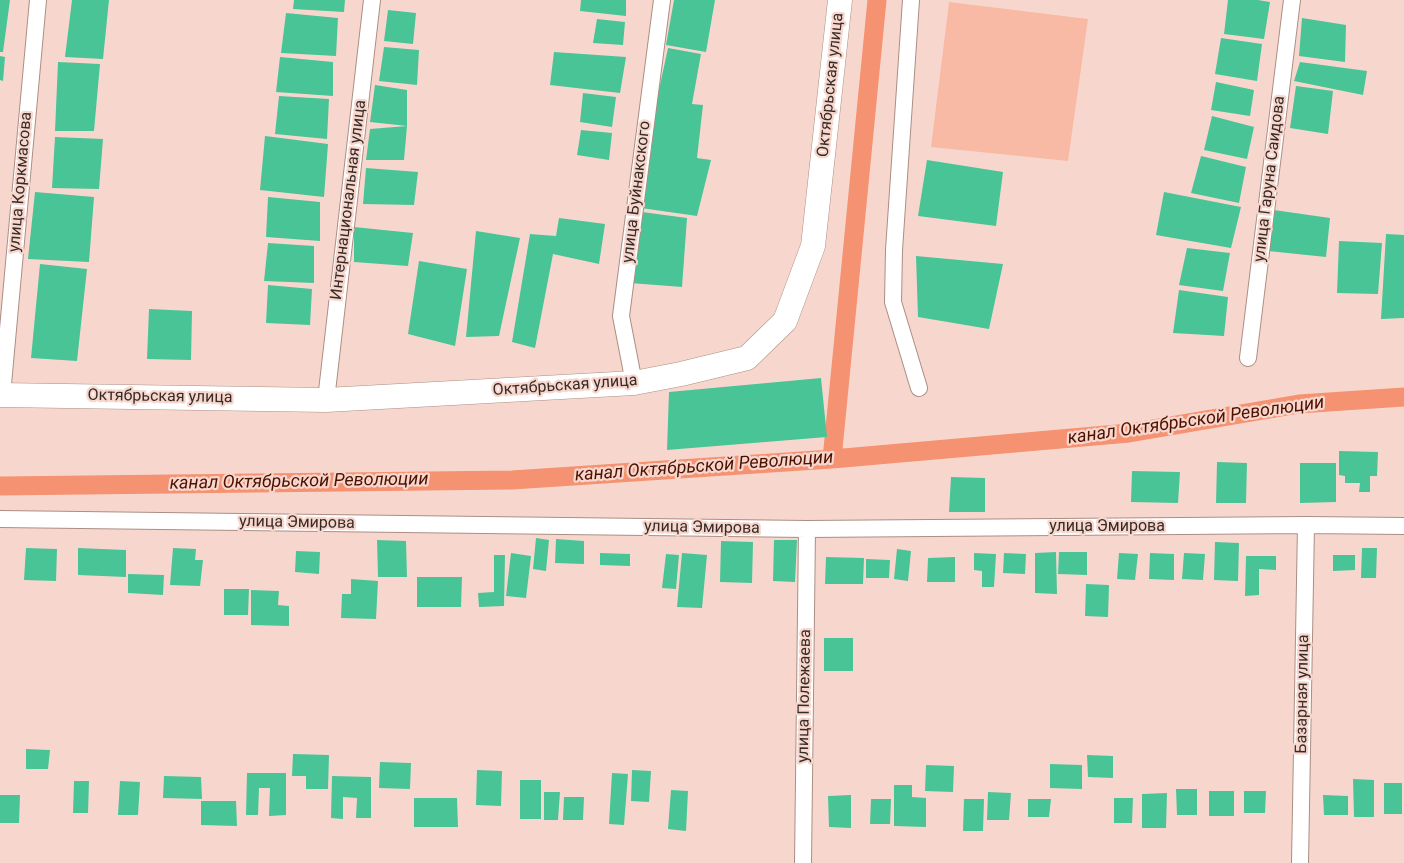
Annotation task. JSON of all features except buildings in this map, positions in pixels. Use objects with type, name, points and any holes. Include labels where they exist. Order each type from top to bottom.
[{"type":"street","name":"улица Коркмасова","points":[[1,395],[38,0]]},
{"type":"street","name":"Интернациональная улица","points":[[326,400],[372,0]]},
{"type":"street","name":"улица Буйнакского","points":[[634,383],[621,316],[662,0]]},
{"type":"street","name":"Октябрьская улица","points":[[1,395],[326,400],[634,383],[748,358],[785,321],[812,246],[840,0]]},
{"type":"street","points":[[911,0],[894,250],[893,302],[919,388]]},
{"type":"street","name":"улица Гаруна Саидова","points":[[1248,358],[1292,0]]},
{"type":"street","name":"улица Эмирова","points":[[0,519],[807,529],[1404,526]]},
{"type":"street","name":"Базарная улица","points":[[1300,863],[1306,525]]},
{"type":"street","name":"улица Полежаева","points":[[803,863],[807,529]]},
{"type":"shaded area","points":[[949,2],[1088,19],[1068,161],[931,147]]},
{"type":"waterway","points":[[832,459],[877,0]]},
{"type":"waterway","name":"канал Октябрьской Революции","points":[[0,486],[512,480],[832,459],[1129,433],[1299,404],[1404,397]]}]
